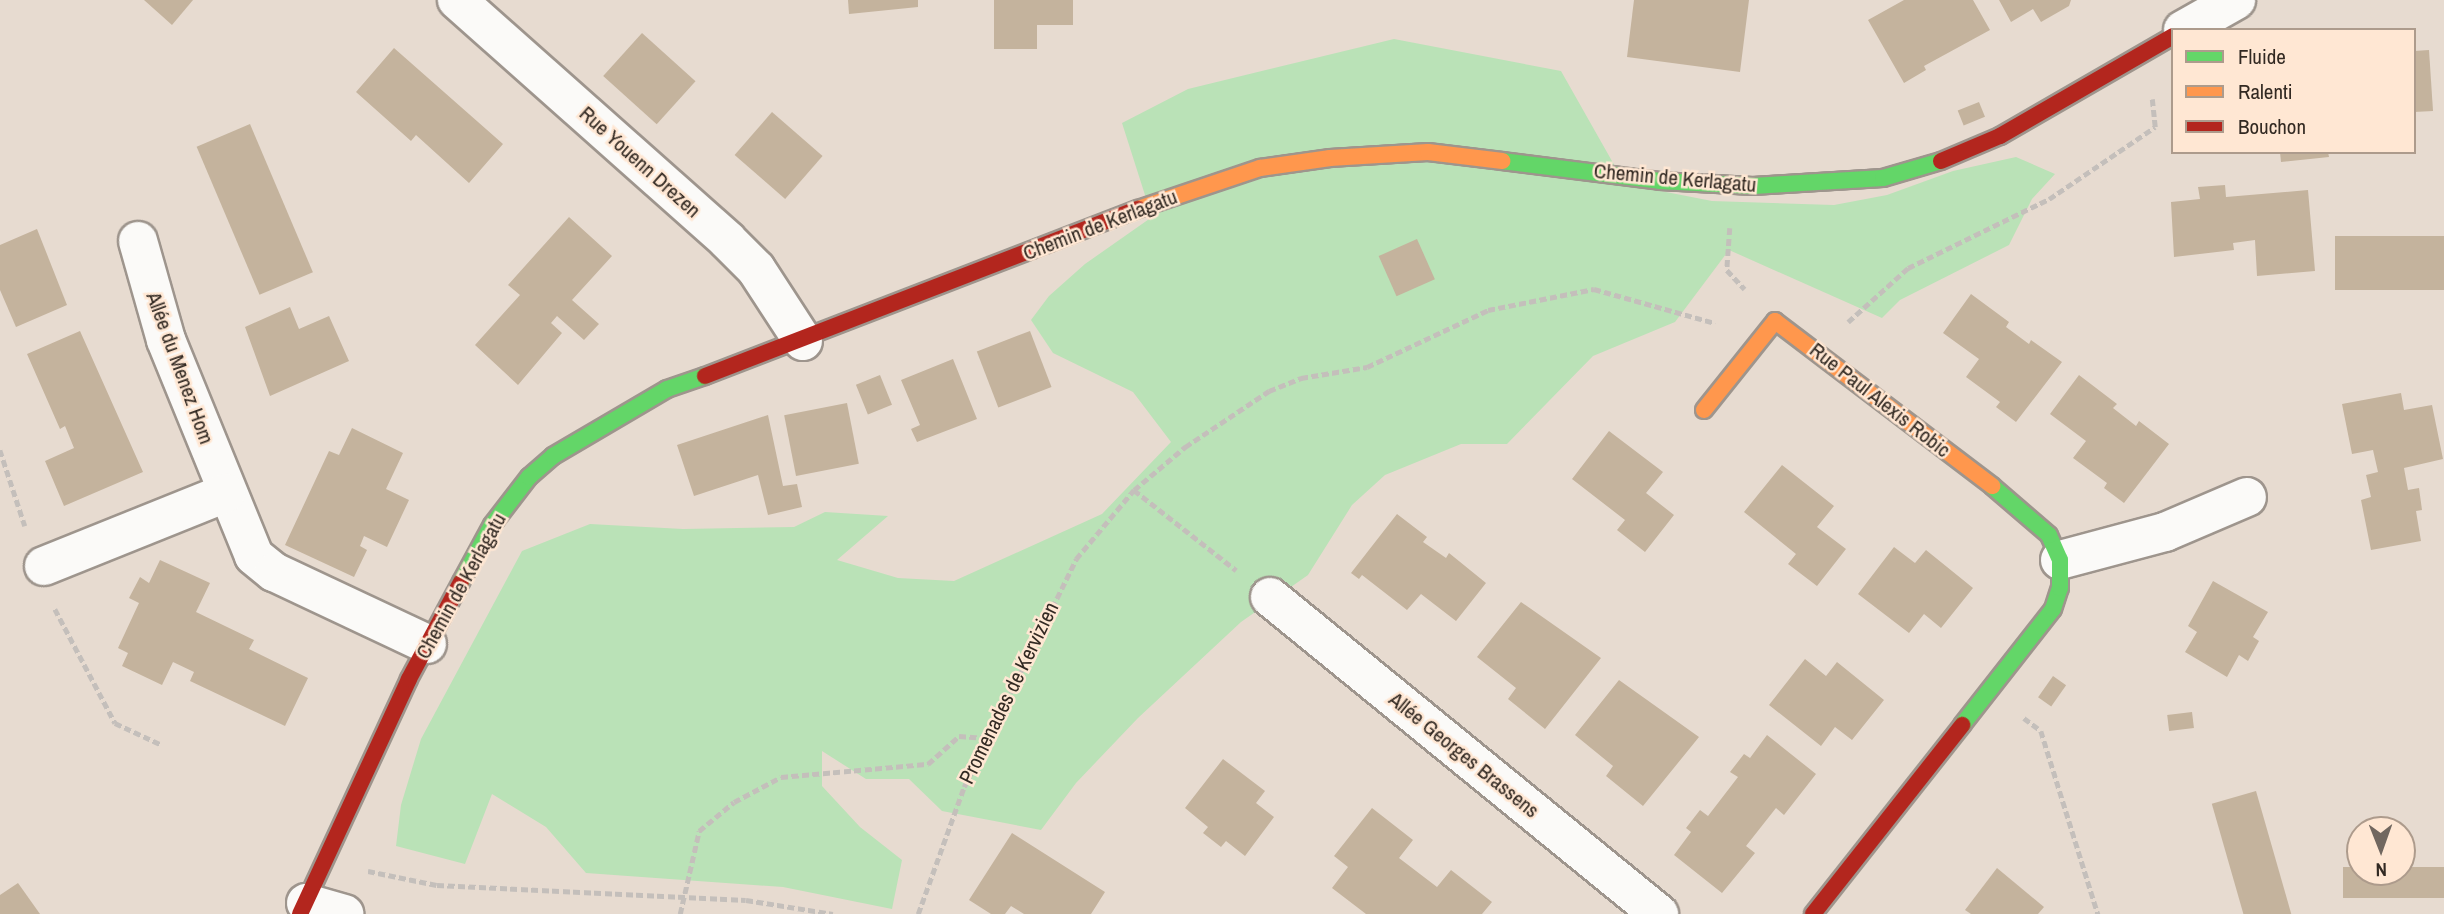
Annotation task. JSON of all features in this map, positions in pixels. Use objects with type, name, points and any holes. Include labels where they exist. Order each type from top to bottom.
[{"type":"street","name":"Rue Youenn Drezen","points":[[457,0],[727,240],[756,269],[803,341]]},
{"type":"street","points":[[2187,28],[2236,0]]},
{"type":"street","name":"Chemin de Kerlagatu","points":[[303,908],[330,858],[428,644],[492,524],[529,477],[553,456],[667,389],[803,341],[1120,215],[1260,168],[1330,158],[1428,152],[1732,185],[1836,184],[1928,167],[2000,136],[2171,37]]},
{"type":"street","name":"Allée du Menez Hom","points":[[138,241],[166,340],[226,493],[254,556],[274,572],[428,644]]},
{"type":"street","points":[[1704,410],[1775,321]]},
{"type":"street","name":"Rue Paul Alexis Robic","points":[[1775,321],[1822,354],[2026,512],[2049,535],[2060,560]]},
{"type":"street","points":[[44,566],[226,493]]},
{"type":"street","points":[[1813,914],[2053,609],[2060,589],[2060,560],[2165,532],[2247,497]]},
{"type":"street","name":"Allée Georges Brassens","points":[[1270,597],[1659,914]]},
{"type":"street","points":[[303,908],[344,914]]},
{"type":"path","points":[[1822,354],[1856,312],[1908,268],[2049,199],[2155,127],[2151,82],[2138,56]]},
{"type":"path","points":[[1732,185],[1727,270],[1775,321]]},
{"type":"path","name":"Promenades de Kervizien","points":[[918,914],[964,787],[1076,559],[1134,491],[1185,447],[1269,391],[1301,377],[1367,368],[1488,310],[1594,289],[1763,338]]},
{"type":"path","points":[[0,450],[32,548],[44,566],[48,596],[115,723],[162,745]]},
{"type":"path","points":[[1134,491],[1270,597]]},
{"type":"path","points":[[1990,690],[2041,731],[2098,914]]},
{"type":"path","points":[[680,914],[699,831],[734,802],[781,777],[928,764],[959,736],[986,738]]},
{"type":"path","points":[[330,858],[383,877],[437,885],[684,896],[791,905],[833,914]]},
{"type":"green space","points":[[1394,39],[1561,71],[1625,184],[1712,201],[1834,205],[1887,195],[1953,171],[2016,157],[2055,174],[2032,199],[2009,245],[1900,300],[1882,318],[1729,250],[1675,322],[1593,356],[1507,444],[1461,444],[1385,475],[1352,505],[1308,575],[1241,622],[1138,718],[1076,783],[1041,830],[942,811],[909,779],[866,779],[822,751],[822,786],[860,827],[902,860],[892,909],[783,887],[586,873],[546,827],[492,794],[465,864],[396,846],[401,805],[421,739],[522,551],[590,524],[683,529],[794,527],[825,512],[888,516],[837,560],[898,578],[954,581],[1102,514],[1171,442],[1133,392],[1053,353],[1031,320],[1049,296],[1085,264],[1152,217],[1122,123],[1188,89]]},
{"type":"building","points":[[144,0],[193,0],[172,25]]},
{"type":"building","points":[[848,0],[918,0],[918,7],[849,14]]},
{"type":"building","points":[[994,0],[1073,0],[1073,25],[1037,25],[1037,49],[994,49]]},
{"type":"building","points":[[1634,0],[1749,0],[1740,72],[1627,57]]},
{"type":"building","points":[[1904,0],[1973,0],[1990,30],[1924,66],[1926,70],[1904,83],[1868,20]]},
{"type":"building","points":[[1999,0],[2071,0],[2069,6],[2041,22],[2033,9],[2011,22]]},
{"type":"building","points":[[642,33],[696,81],[657,124],[603,76]]},
{"type":"building","points":[[394,48],[503,144],[469,183],[416,135],[411,141],[356,92]]},
{"type":"building","points":[[2429,50],[2433,111],[2416,112],[2416,51]]},
{"type":"building","points":[[1979,102],[1985,117],[1964,125],[1958,111]]},
{"type":"building","points":[[772,112],[823,156],[785,199],[735,155]]},
{"type":"building","points":[[250,124],[313,272],[260,295],[197,147]]},
{"type":"building","points":[[2280,154],[2328,154],[2329,157],[2281,162]]},
{"type":"building","points":[[2225,185],[2226,197],[2308,190],[2315,271],[2257,276],[2255,240],[2233,243],[2234,250],[2174,257],[2171,202],[2200,199],[2198,187]]},
{"type":"building","points":[[569,217],[612,256],[572,300],[599,324],[584,340],[557,316],[551,323],[562,333],[518,385],[475,345],[520,295],[508,285]]},
{"type":"building","points":[[37,229],[67,305],[16,327],[0,290],[0,245]]},
{"type":"building","points":[[2335,236],[2444,236],[2444,290],[2335,290]]},
{"type":"building","points":[[1417,239],[1435,279],[1397,296],[1379,256]]},
{"type":"building","points":[[1971,294],[2009,322],[2006,327],[2029,344],[2031,340],[2062,362],[2016,422],[1996,407],[2000,402],[1966,377],[1979,359],[1943,333]]},
{"type":"building","points":[[290,307],[299,329],[329,316],[349,361],[270,396],[245,327]]},
{"type":"building","points":[[80,331],[143,472],[64,506],[45,461],[74,448],[65,426],[60,429],[27,354]]},
{"type":"building","points":[[1030,331],[1052,387],[998,407],[977,351]]},
{"type":"building","points":[[953,359],[977,419],[917,442],[911,429],[920,425],[901,380]]},
{"type":"building","points":[[880,375],[892,405],[868,414],[856,385]]},
{"type":"building","points":[[2079,375],[2117,404],[2113,408],[2136,426],[2139,421],[2169,444],[2124,503],[2104,488],[2107,483],[2073,458],[2086,441],[2050,414]]},
{"type":"building","points":[[2401,393],[2404,410],[2432,405],[2443,459],[2404,468],[2408,490],[2419,488],[2422,510],[2416,511],[2421,541],[2371,550],[2361,500],[2371,497],[2366,475],[2378,472],[2373,450],[2352,454],[2342,404]]},
{"type":"building","points":[[847,403],[859,464],[796,476],[784,415]]},
{"type":"building","points":[[768,415],[783,486],[797,484],[802,507],[768,515],[758,475],[694,496],[677,445]]},
{"type":"building","points":[[352,428],[403,453],[386,489],[409,500],[387,547],[364,536],[360,546],[367,550],[354,577],[285,545],[329,451],[339,455]]},
{"type":"building","points":[[1609,431],[1663,472],[1646,493],[1674,515],[1645,552],[1617,530],[1625,520],[1572,479]]},
{"type":"building","points":[[1782,465],[1834,506],[1817,527],[1846,549],[1817,586],[1788,564],[1796,554],[1744,512]]},
{"type":"building","points":[[1397,514],[1427,537],[1423,542],[1446,558],[1449,553],[1486,583],[1456,621],[1421,594],[1407,610],[1362,575],[1359,579],[1351,573]]},
{"type":"building","points":[[1894,547],[1915,563],[1926,550],[1973,588],[1941,628],[1924,614],[1909,633],[1858,594]]},
{"type":"building","points":[[160,560],[210,583],[196,612],[254,640],[249,649],[308,678],[285,726],[190,681],[194,672],[173,662],[162,685],[122,666],[128,653],[118,648],[139,603],[129,598],[140,577],[149,583]]},
{"type":"building","points":[[2213,581],[2268,612],[2253,637],[2259,641],[2248,661],[2239,655],[2227,677],[2185,652],[2197,632],[2188,626]]},
{"type":"building","points":[[1521,602],[1601,658],[1545,729],[1508,699],[1516,688],[1477,657]]},
{"type":"building","points":[[1805,659],[1826,676],[1837,662],[1884,700],[1852,740],[1835,727],[1821,746],[1769,705]]},
{"type":"building","points":[[2053,676],[2066,685],[2051,706],[2038,697]]},
{"type":"building","points":[[1619,680],[1699,737],[1643,806],[1606,776],[1613,766],[1575,735]]},
{"type":"building","points":[[2192,712],[2194,728],[2169,731],[2167,715]]},
{"type":"building","points":[[1767,735],[1816,774],[1784,815],[1776,808],[1746,846],[1755,853],[1722,893],[1674,855],[1691,832],[1686,828],[1700,810],[1708,816],[1738,777],[1730,772],[1744,754],[1750,758]]},
{"type":"building","points":[[1223,759],[1265,791],[1256,803],[1274,817],[1245,856],[1226,841],[1221,847],[1203,833],[1208,827],[1185,808]]},
{"type":"building","points":[[2256,791],[2291,914],[2243,914],[2212,804]]},
{"type":"building","points":[[1372,808],[1413,840],[1399,858],[1437,887],[1451,870],[1492,902],[1482,914],[1366,914],[1332,888],[1348,867],[1334,856]]},
{"type":"building","points":[[1012,833],[1105,892],[1091,914],[1024,914],[1011,906],[1005,914],[991,914],[969,900]]},
{"type":"building","points":[[2343,867],[2346,867],[2346,886],[2416,886],[2416,867],[2444,867],[2444,898],[2343,898]]},
{"type":"building","points":[[1997,868],[2044,907],[2038,914],[1971,914],[1965,910]]},
{"type":"building","points":[[18,883],[40,914],[0,914],[0,895]]},
{"type":"traffic: fast","points":[[1502,161],[1660,181],[1753,186],[1883,178],[1941,161]]},
{"type":"traffic: fast","points":[[461,582],[492,525],[529,477],[553,456],[667,389],[705,376]]},
{"type":"traffic: fast","points":[[1962,725],[2053,609],[2060,588],[2060,560],[2049,535],[1992,486]]},
{"type":"traffic: slow","points":[[1138,209],[1260,168],[1330,158],[1428,152],[1502,161]]},
{"type":"traffic: slow","points":[[1704,410],[1775,321],[1992,486]]},
{"type":"traffic: jam","points":[[1941,161],[2000,136],[2171,37]]},
{"type":"traffic: jam","points":[[705,376],[1138,209]]},
{"type":"traffic: jam","points":[[300,914],[409,679],[461,582]]},
{"type":"traffic: jam","points":[[1813,914],[1962,725]]}]
